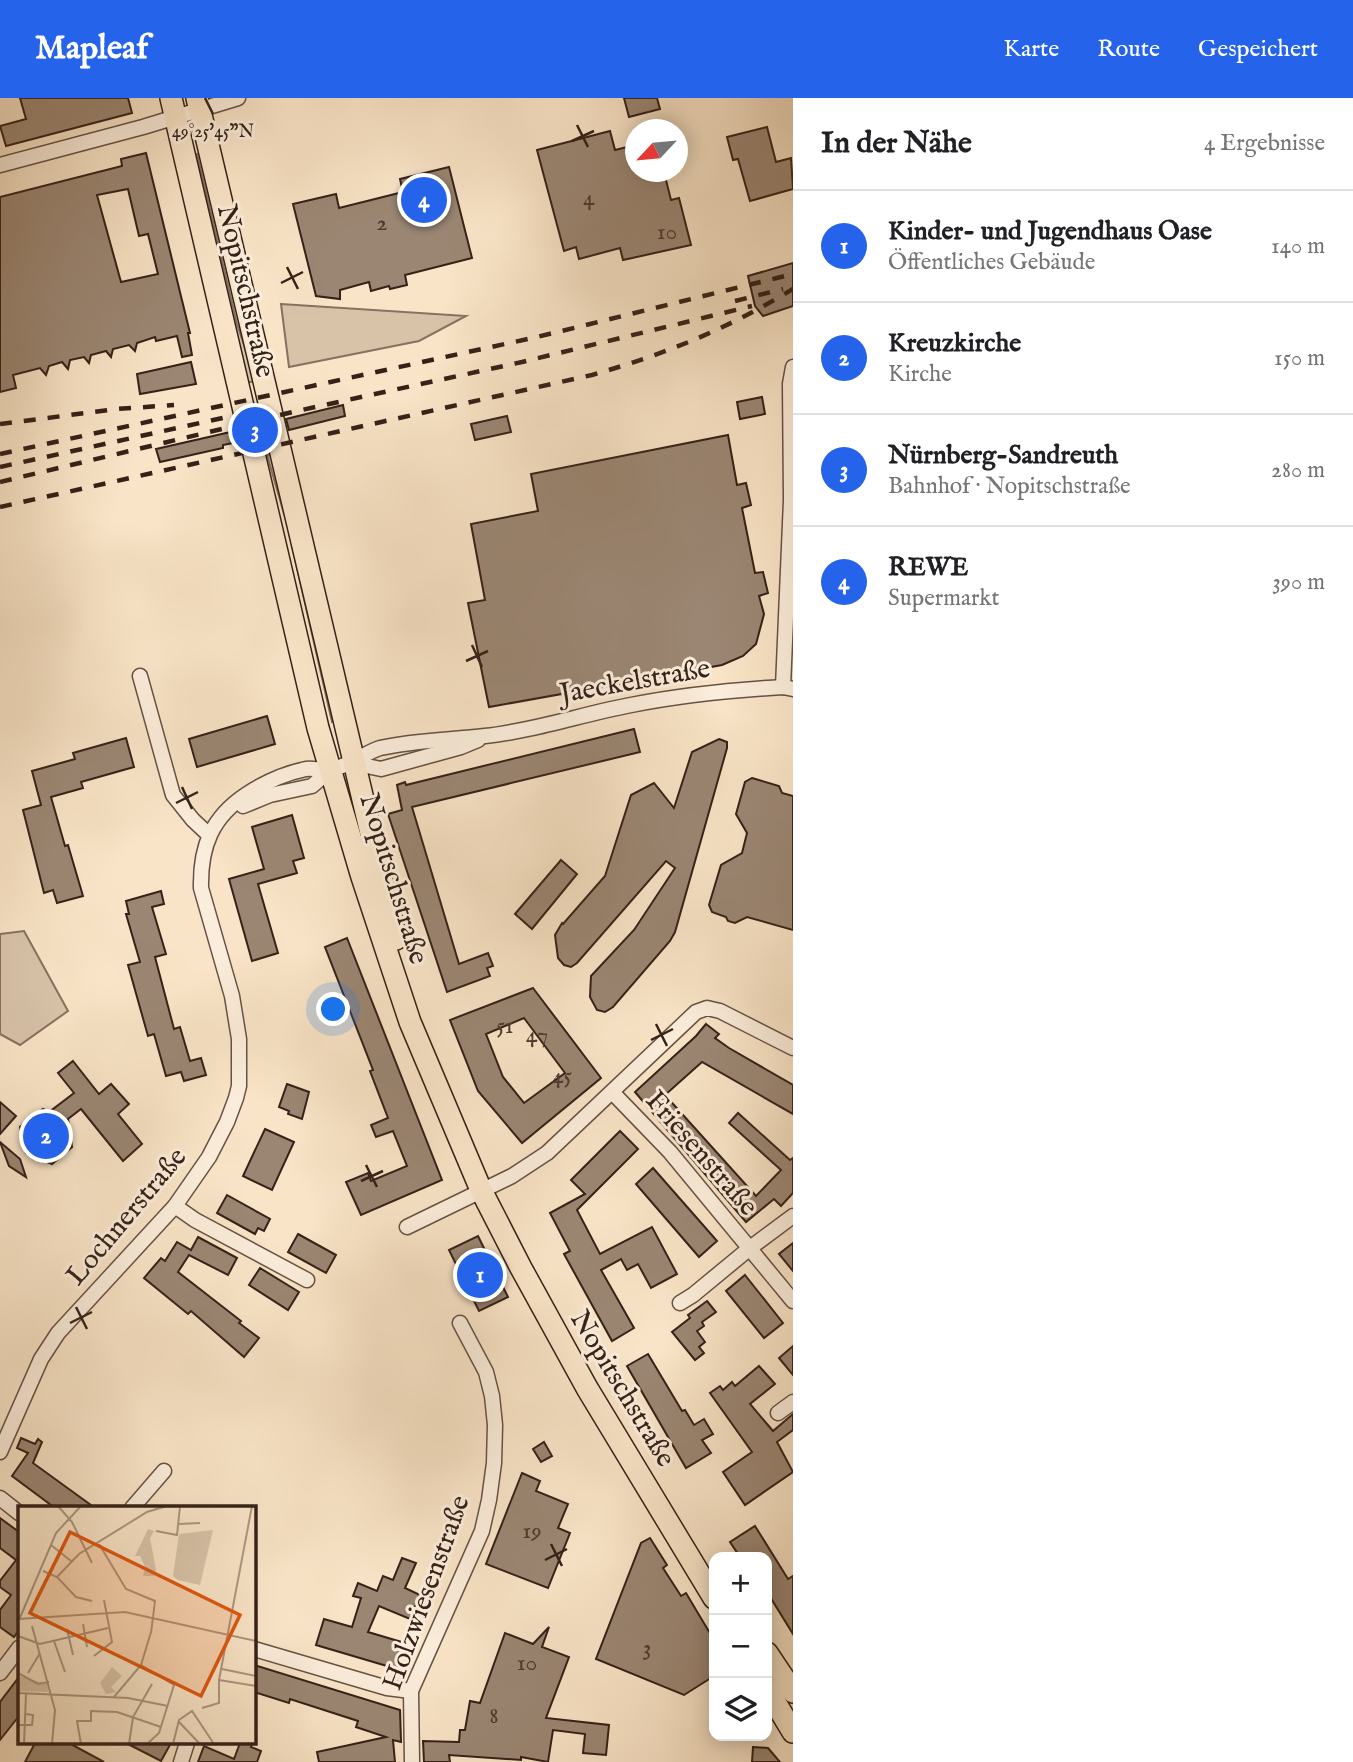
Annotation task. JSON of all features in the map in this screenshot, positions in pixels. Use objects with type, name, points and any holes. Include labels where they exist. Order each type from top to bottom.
[{"type":"main road","name":"Nopitschstraße","points":[[199,104],[385,899],[402,958],[487,1188],[709,1562]]},
{"type":"main road","name":"Nopitschstraße","points":[[174,108],[316,718],[377,926],[407,1012],[487,1188],[568,1356],[709,1590]]},
{"type":"main road","points":[[772,1660],[793,1692]]},
{"type":"main road","points":[[772,1697],[793,1732]]},
{"type":"street","points":[[0,165],[174,108],[238,98]]},
{"type":"street","points":[[788,688],[790,384],[793,367]]},
{"type":"street","points":[[140,676],[173,795],[208,834]]},
{"type":"street","name":"Jaeckelstraße","points":[[353,763],[377,749],[456,737],[486,736],[632,705],[719,691],[788,688]]},
{"type":"street","name":"Lochnerstraße","points":[[0,1452],[41,1359],[58,1333],[175,1206],[209,1157],[227,1122],[239,1086],[239,1039],[232,996],[201,888],[208,834],[224,815],[270,795],[313,786],[330,770],[353,763]]},
{"type":"street","points":[[407,1227],[524,1170],[547,1153],[696,1012],[707,1008],[729,1015],[793,1048]]},
{"type":"street","name":"Friesenstraße","points":[[613,1093],[670,1152],[793,1301]]},
{"type":"street","points":[[175,1206],[195,1220],[307,1280]]},
{"type":"street","name":"Friesenstraße","points":[[680,1303],[793,1216]]},
{"type":"street","name":"Holzwiesenstraße","points":[[412,1762],[411,1691],[482,1531],[489,1500],[495,1444],[492,1396],[486,1372],[460,1323]]},
{"type":"street","points":[[779,1413],[793,1402]]},
{"type":"street","points":[[134,1506],[164,1471]]},
{"type":"street","points":[[0,1498],[18,1512]]},
{"type":"street","points":[[0,1673],[18,1649]]},
{"type":"street","points":[[256,1650],[387,1688],[411,1691]]},
{"type":"street","points":[[181,1762],[187,1744]]},
{"type":"shaded area","points":[[197,154],[237,324],[256,381],[245,383],[193,155]]},
{"type":"shaded area","points":[[281,304],[466,316],[419,341],[289,367]]},
{"type":"shaded area","points":[[274,453],[337,720],[332,722],[287,524],[267,455]]},
{"type":"shaded area","points":[[24,931],[68,1011],[20,1045],[0,1034],[0,934]]},
{"type":"building","points":[[20,98],[128,98],[132,113],[6,146],[0,126],[26,119]]},
{"type":"building","points":[[624,98],[657,98],[660,109],[629,117]]},
{"type":"building","points":[[767,127],[776,162],[791,158],[793,189],[750,201],[738,159],[733,160],[727,137]]},
{"type":"building","points":[[610,131],[615,150],[625,148],[625,182],[666,182],[671,200],[679,198],[691,245],[623,260],[620,248],[579,259],[576,247],[564,251],[537,150]]},
{"type":"building","points":[[146,153],[190,333],[192,355],[182,357],[177,336],[156,341],[155,337],[137,343],[135,351],[129,345],[113,349],[111,357],[106,351],[91,355],[89,363],[84,357],[70,360],[68,369],[62,362],[49,366],[46,375],[40,368],[13,375],[16,388],[0,392],[0,197],[122,166],[121,159]],"holes":[[[128,189],[139,236],[148,234],[158,274],[121,282],[97,195]]]},
{"type":"building","points":[[449,167],[472,258],[405,275],[407,285],[371,291],[369,282],[340,290],[340,299],[316,296],[293,204],[336,194],[339,208],[403,192],[400,179]]},
{"type":"building","points":[[793,263],[793,306],[763,316],[755,306],[748,276]]},
{"type":"building","points":[[191,362],[196,384],[140,394],[137,374]]},
{"type":"building","points":[[762,397],[765,414],[740,419],[737,402]]},
{"type":"building","points":[[343,405],[345,416],[289,430],[286,419]]},
{"type":"building","points":[[507,416],[511,432],[475,440],[471,424]]},
{"type":"building","points":[[235,431],[238,442],[160,462],[156,449]]},
{"type":"building","points":[[728,435],[737,485],[746,483],[751,505],[742,508],[755,573],[763,572],[768,593],[759,596],[764,614],[756,644],[743,656],[722,665],[576,692],[577,698],[564,700],[562,694],[489,707],[468,603],[485,600],[471,524],[538,511],[531,474]]},
{"type":"building","points":[[267,716],[275,744],[197,767],[189,739]]},
{"type":"building","points":[[634,729],[640,752],[412,807],[459,964],[488,953],[493,966],[487,968],[490,976],[447,992],[388,814],[402,810],[397,785]]},
{"type":"building","points":[[126,738],[134,767],[81,782],[83,788],[51,797],[83,896],[57,903],[53,890],[44,893],[23,810],[41,805],[32,771],[75,759],[73,753]]},
{"type":"building","points":[[719,739],[727,742],[727,748],[675,932],[613,1007],[605,1012],[597,1010],[590,997],[591,976],[634,930],[675,868],[666,861],[571,967],[564,965],[558,958],[555,935],[562,923],[605,876],[631,795],[654,783],[674,808],[692,752]]},
{"type":"building","points":[[752,778],[779,786],[782,793],[793,796],[793,930],[747,917],[735,923],[728,921],[726,917],[712,912],[709,905],[721,865],[742,853],[747,833],[736,814],[745,782]]},
{"type":"building","points":[[292,815],[304,858],[293,861],[297,873],[258,884],[278,953],[252,961],[229,879],[264,869],[252,827]]},
{"type":"building","points":[[561,860],[577,874],[532,929],[515,914]]},
{"type":"building","points":[[161,891],[164,904],[152,907],[166,954],[155,957],[174,1029],[180,1027],[190,1061],[201,1058],[206,1075],[184,1081],[181,1072],[166,1076],[154,1034],[148,1036],[128,965],[140,962],[126,914],[129,914],[126,901]]},
{"type":"building","points":[[347,938],[442,1180],[361,1215],[346,1182],[368,1173],[371,1181],[407,1166],[393,1131],[376,1137],[371,1125],[388,1118],[370,1071],[373,1070],[325,947]]},
{"type":"building","points":[[533,988],[601,1078],[522,1143],[478,1091],[450,1020]],"holes":[[[524,1018],[565,1073],[524,1103],[503,1077],[486,1034]]]},
{"type":"building","points":[[706,1024],[719,1034],[715,1038],[729,1048],[793,1085],[793,1114],[702,1062],[665,1095],[756,1196],[781,1170],[729,1123],[738,1113],[790,1160],[793,1158],[793,1193],[781,1206],[774,1199],[746,1222],[635,1092]]},
{"type":"building","points":[[73,1061],[99,1094],[111,1084],[129,1104],[118,1114],[142,1144],[123,1161],[81,1109],[68,1119],[72,1147],[52,1164],[26,1153],[20,1127],[43,1109],[49,1112],[74,1093],[58,1073]]},
{"type":"building","points":[[287,1084],[309,1092],[302,1119],[279,1107]]},
{"type":"building","points":[[0,1102],[16,1116],[0,1134]]},
{"type":"building","points":[[265,1129],[294,1142],[272,1190],[243,1176]]},
{"type":"building","points":[[620,1131],[638,1149],[577,1210],[600,1254],[652,1227],[677,1274],[651,1288],[638,1264],[627,1270],[621,1259],[601,1270],[634,1328],[612,1341],[564,1254],[570,1251],[550,1213],[585,1194],[571,1180]]},
{"type":"building","points":[[0,1142],[20,1159],[26,1177],[9,1166]]},
{"type":"building","points":[[653,1168],[717,1241],[699,1257],[636,1184]]},
{"type":"building","points":[[227,1195],[270,1219],[264,1231],[258,1228],[255,1234],[217,1213]]},
{"type":"building","points":[[298,1234],[336,1255],[326,1273],[288,1252]]},
{"type":"building","points":[[478,1236],[508,1297],[479,1311],[449,1250]]},
{"type":"building","points":[[198,1237],[237,1258],[228,1275],[189,1255],[178,1272],[259,1338],[244,1357],[191,1311],[188,1314],[144,1278],[161,1258],[165,1261],[177,1242],[191,1250]]},
{"type":"building","points":[[793,1243],[793,1271],[779,1254]]},
{"type":"building","points":[[260,1268],[299,1292],[288,1310],[249,1285]]},
{"type":"building","points":[[745,1275],[783,1323],[764,1338],[726,1291]]},
{"type":"building","points":[[707,1301],[716,1312],[702,1322],[704,1326],[697,1331],[705,1342],[699,1347],[704,1353],[695,1360],[672,1332],[690,1318],[688,1315]]},
{"type":"building","points":[[793,1346],[793,1375],[779,1358]]},
{"type":"building","points":[[648,1354],[682,1411],[685,1410],[694,1425],[704,1419],[713,1434],[702,1440],[711,1453],[686,1468],[627,1366]]},
{"type":"building","points":[[759,1366],[775,1384],[750,1404],[773,1431],[793,1414],[793,1430],[777,1442],[793,1472],[745,1505],[723,1472],[752,1452],[710,1393],[720,1386],[723,1390],[732,1382],[735,1386]]},
{"type":"building","points":[[21,1438],[35,1444],[38,1439],[42,1442],[33,1463],[92,1506],[52,1506],[12,1476],[28,1453],[17,1448]]},
{"type":"building","points":[[544,1442],[552,1456],[541,1462],[533,1449]]},
{"type":"building","points":[[522,1473],[540,1481],[536,1491],[568,1504],[558,1528],[570,1533],[548,1588],[486,1564]]},
{"type":"building","points":[[0,1518],[18,1531],[18,1631],[14,1637],[0,1627],[0,1610],[11,1595],[0,1587],[0,1581],[16,1560],[0,1548]]},
{"type":"building","points":[[755,1526],[771,1552],[737,1552],[730,1542]]},
{"type":"building","points":[[650,1538],[667,1565],[663,1568],[681,1596],[686,1593],[709,1632],[709,1679],[684,1695],[596,1659],[641,1543]]},
{"type":"building","points":[[772,1553],[788,1579],[793,1576],[793,1634],[772,1600]]},
{"type":"building","points":[[402,1558],[416,1563],[405,1588],[420,1595],[410,1619],[379,1606],[368,1632],[405,1643],[397,1669],[316,1645],[324,1619],[352,1627],[361,1598],[353,1596],[358,1583],[377,1591],[383,1576],[393,1580]]},
{"type":"building","points":[[549,1627],[542,1647],[569,1657],[546,1718],[609,1725],[606,1755],[583,1753],[585,1734],[553,1730],[548,1762],[521,1757],[521,1760],[449,1755],[450,1762],[424,1762],[423,1741],[459,1742],[460,1730],[465,1730],[470,1701],[480,1703],[505,1633],[533,1644]]},
{"type":"building","points":[[256,1666],[400,1710],[401,1742],[393,1740],[395,1762],[319,1762],[317,1752],[386,1737],[356,1727],[358,1721],[290,1699],[289,1703],[256,1693]]},
{"type":"building","points":[[18,1678],[18,1717],[0,1740],[0,1702]]},
{"type":"building","points":[[34,1744],[71,1744],[104,1762],[25,1762]]},
{"type":"building","points":[[128,1744],[170,1744],[161,1761]]},
{"type":"building","points":[[240,1744],[252,1744],[251,1747],[261,1751],[257,1762],[198,1762],[204,1746],[234,1759]]},
{"type":"building","points":[[753,1747],[768,1748],[780,1762],[752,1762]]},
{"type":"railway","points":[[0,454],[537,337],[793,274]]},
{"type":"railway","points":[[735,301],[783,289]]},
{"type":"railway","points":[[0,507],[592,375],[696,339],[744,317],[793,289]]},
{"type":"railway","points":[[0,482],[297,411],[522,362],[752,306]]},
{"type":"railway","points":[[0,424],[117,409],[174,405]]},
{"type":"railway","points":[[0,467],[268,408]]},
{"type":"place","name":"REWE","points":[[424,200]]},
{"type":"place","name":"Nürnberg-Sandreuth","points":[[255,430]]},
{"type":"place","name":"Kreuzkirche","points":[[46,1136]]},
{"type":"place","name":"Kinder- und Jugendhaus Oase","points":[[480,1275]]}]
